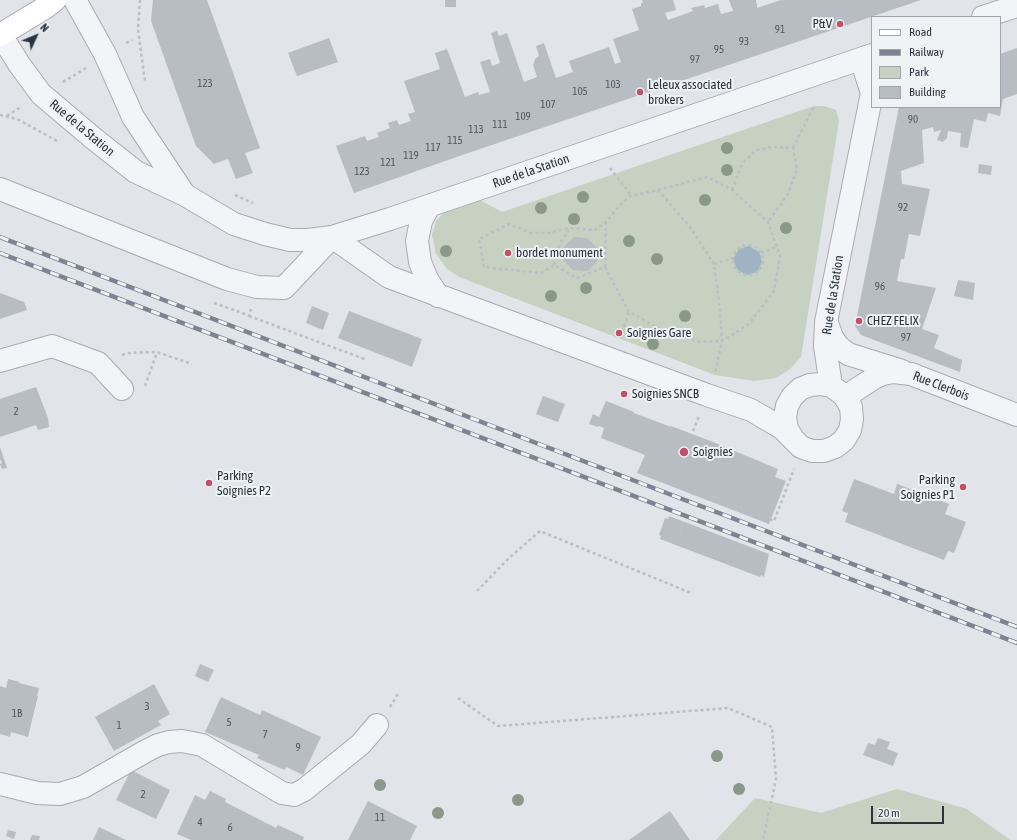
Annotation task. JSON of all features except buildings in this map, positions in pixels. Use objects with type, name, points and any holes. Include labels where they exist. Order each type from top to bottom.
[{"type":"main road","points":[[0,35],[55,0]]},
{"type":"street","name":"Rue de la Station","points":[[75,0],[99,59],[132,117],[185,195]]},
{"type":"street","points":[[986,16],[1017,6]]},
{"type":"street","name":"Rue de la Station","points":[[0,35],[42,94],[93,138],[136,172],[185,195],[234,224],[290,240],[308,240],[332,237],[390,219],[866,57],[871,87]]},
{"type":"street","name":"Rue de la Station","points":[[332,237],[389,277],[750,410],[783,429],[801,446],[812,451],[824,451],[835,447],[844,440],[850,430],[852,419],[851,408],[838,392],[825,346],[826,322],[871,98]]},
{"type":"street","points":[[0,189],[227,279],[257,287],[284,288],[332,237]]},
{"type":"street","points":[[429,206],[421,221],[417,241],[420,262],[427,279],[438,296]]},
{"type":"street","points":[[826,322],[832,338],[838,346],[848,354],[911,374]]},
{"type":"street","points":[[0,362],[52,346],[98,364],[133,391]]},
{"type":"street","name":"Rue Clerbois","points":[[838,392],[883,374],[893,372],[911,374],[1017,415]]},
{"type":"street","points":[[793,439],[787,429],[785,417],[787,406],[792,397],[800,389],[810,385],[821,384],[838,392]]},
{"type":"street","name":"Rue de la Station","points":[[750,410],[770,412],[778,411],[787,406]]},
{"type":"street","points":[[0,784],[37,792],[60,794],[83,787],[158,745],[182,741],[202,744],[282,793],[294,795],[304,790],[351,753],[361,744],[377,725]]},
{"type":"path","points":[[140,0],[138,29],[146,89]]},
{"type":"path","points":[[125,44],[132,40]]},
{"type":"path","points":[[6,117],[99,59]]},
{"type":"path","points":[[42,94],[99,59]]},
{"type":"path","points":[[768,222],[788,194],[797,169],[793,148],[814,106]]},
{"type":"path","points":[[732,190],[742,164],[756,150],[771,147],[793,148]]},
{"type":"path","points":[[593,150],[622,182],[630,196]]},
{"type":"path","points":[[570,228],[556,253],[554,265],[541,273],[484,267],[479,239],[509,224],[531,233],[548,233],[570,228],[595,230],[606,222],[630,196],[707,177],[732,190],[768,222],[780,256],[774,291],[749,324],[722,340],[700,342],[660,329],[629,312],[605,268],[606,222]]},
{"type":"path","points":[[658,190],[692,230],[714,264],[720,309],[722,340],[715,374],[693,431]]},
{"type":"path","points":[[234,195],[254,204]]},
{"type":"path","points":[[745,245],[754,246],[761,253],[762,263],[760,268],[753,274],[748,275],[738,271],[733,263],[733,258],[737,250],[745,245]]},
{"type":"path","points":[[761,253],[776,247]]},
{"type":"path","points":[[714,264],[733,258]]},
{"type":"path","points":[[554,265],[577,278],[605,268]]},
{"type":"path","points":[[214,303],[245,314]]},
{"type":"path","points":[[619,339],[629,312]]},
{"type":"path","points":[[249,316],[367,360]]},
{"type":"path","points":[[133,391],[157,352]]},
{"type":"path","points":[[98,364],[129,353],[157,352],[192,364]]},
{"type":"path","points":[[694,495],[698,484]]},
{"type":"path","points":[[696,490],[774,521],[776,514]]},
{"type":"path","points":[[750,517],[752,512]]},
{"type":"path","points":[[676,542],[683,524]]},
{"type":"path","points":[[476,591],[509,558],[540,531],[691,593]]},
{"type":"path","points":[[680,533],[736,555]]},
{"type":"path","points":[[733,564],[740,546]]},
{"type":"path","points":[[458,698],[498,726],[728,708],[772,727],[776,779],[763,840]]},
{"type":"green space","points":[[814,106],[824,106],[836,110],[839,121],[801,357],[790,369],[776,378],[754,381],[715,375],[459,277],[447,269],[436,254],[432,235],[436,221],[450,206],[476,198],[502,212]]},
{"type":"green space","points":[[897,789],[967,809],[1010,840],[716,840],[755,798],[821,813]]},
{"type":"water","points":[[749,246],[759,252],[762,262],[757,272],[746,275],[737,269],[733,259],[739,249]]},
{"type":"railway","points":[[0,237],[1017,627]]},
{"type":"railway","points":[[0,253],[1017,643]]},
{"type":"place","name":"P&V","points":[[840,24]]},
{"type":"place","name":"Leleux associated brokers","points":[[640,92]]},
{"type":"place","name":"bordet monument","points":[[508,253]]},
{"type":"place","name":"CHEZ FELIX","points":[[859,321]]},
{"type":"place","name":"Soignies Gare","points":[[619,333]]},
{"type":"place","name":"Soignies SNCB","points":[[624,394]]},
{"type":"place","name":"Soignies","points":[[684,452]]},
{"type":"place","name":"Parking Soignies P2","points":[[209,483]]},
{"type":"place","name":"Parking Soignies P1","points":[[963,487]]}]
